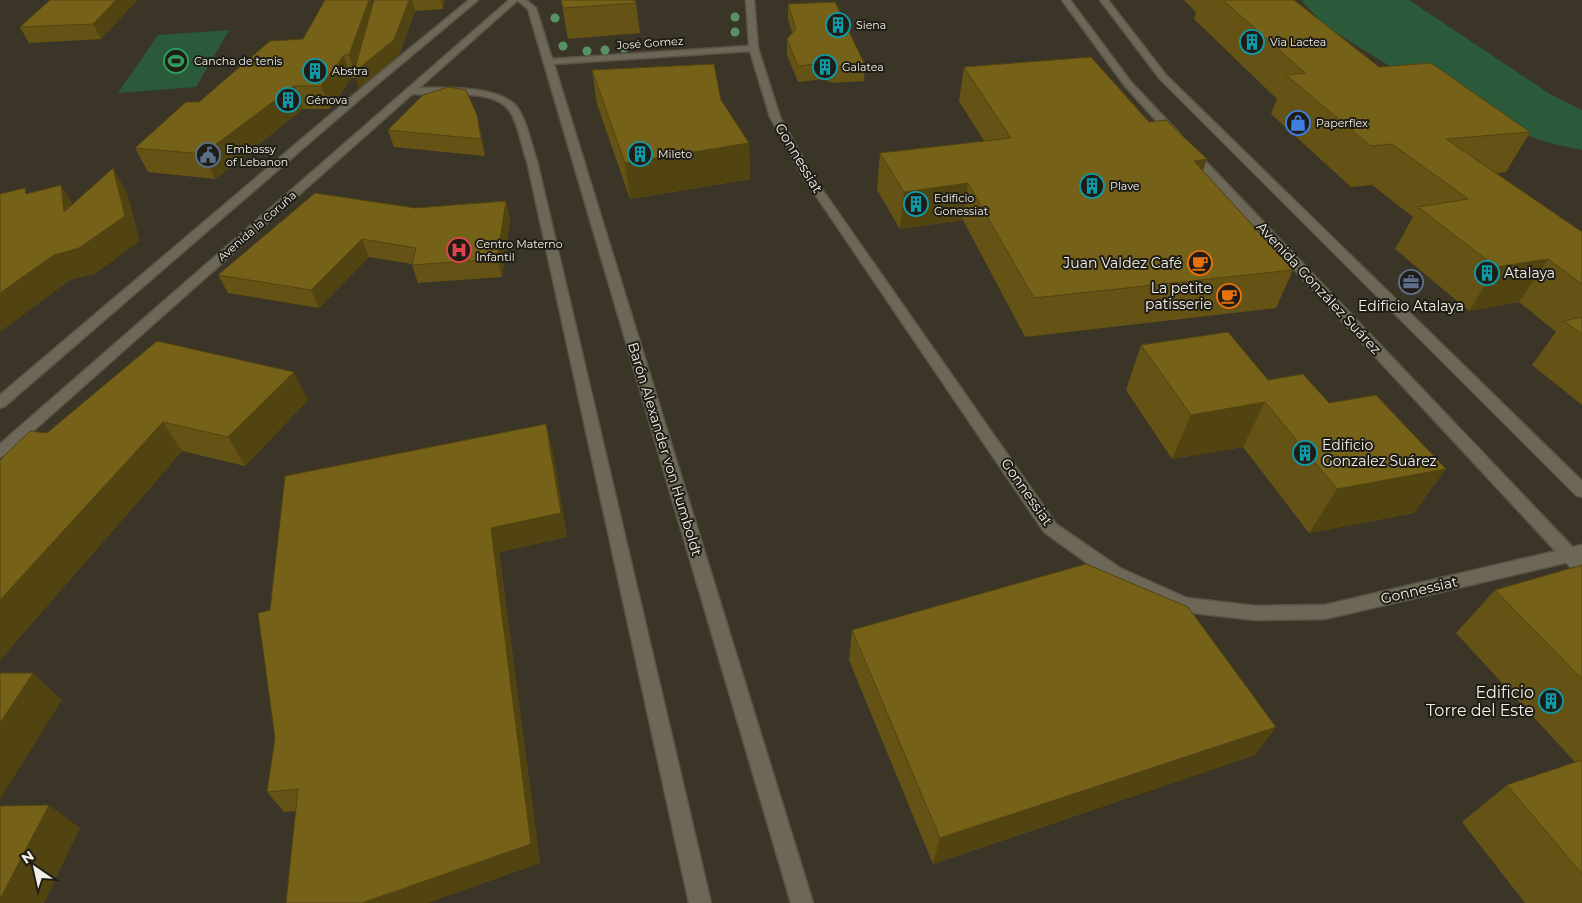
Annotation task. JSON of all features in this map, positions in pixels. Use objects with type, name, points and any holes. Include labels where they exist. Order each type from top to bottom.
[{"type":"street","points":[[0,403],[372,84],[474,0]]},
{"type":"street","name":"Avenida la Coruña","points":[[0,452],[514,0]]},
{"type":"street","name":"Barón Alexander von Humboldt","points":[[521,0],[532,8],[802,903]]},
{"type":"street","name":"Gonnessiat","points":[[750,0],[754,48],[774,117],[818,191],[1050,528],[1114,573],[1185,605],[1255,613],[1325,612],[1576,554]]},
{"type":"street","name":"Avenida González Suárez","points":[[1066,0],[1128,84],[1576,554],[1582,568]]},
{"type":"street","points":[[1104,0],[1163,77],[1582,491]]},
{"type":"street","name":"José Gomez","points":[[548,62],[754,48]]},
{"type":"street","points":[[412,91],[460,92],[498,98],[513,108],[532,161],[700,903]]},
{"type":"green space","points":[[1301,0],[1409,0],[1550,94],[1582,110],[1582,150],[1549,143],[1465,113],[1325,26]]},
{"type":"green space","name":"Cancha de tenis","points":[[229,30],[196,87],[118,93],[158,35]]},
{"type":"building","points":[[50,0],[116,0],[93,24],[20,27]]},
{"type":"building","points":[[325,0],[369,0],[349,55],[344,55],[321,86],[294,86],[203,154],[135,148],[186,102],[199,102],[270,41],[303,39]]},
{"type":"building","points":[[374,0],[409,0],[394,40],[354,72]]},
{"type":"building","points":[[561,0],[635,0],[636,3],[563,8]]},
{"type":"building","points":[[1223,0],[1294,0],[1379,67],[1431,63],[1530,132],[1446,139],[1582,232],[1582,284],[1548,259],[1496,267],[1418,207],[1468,199],[1392,144],[1371,146],[1286,75],[1305,73]]},
{"type":"building","points":[[835,2],[865,65],[832,67],[824,63],[798,66],[787,39],[796,29],[788,4]]},
{"type":"building","points":[[1091,57],[1149,122],[1166,120],[1207,159],[1194,161],[1293,270],[1034,298],[968,183],[904,192],[880,153],[1011,138],[964,67]]},
{"type":"building","points":[[714,64],[721,100],[749,143],[625,163],[592,70]]},
{"type":"building","points":[[448,87],[466,90],[477,115],[481,139],[388,130],[423,95]]},
{"type":"building","points":[[113,168],[125,216],[79,248],[54,255],[0,293],[0,194],[25,188],[26,194],[61,185],[64,212]]},
{"type":"building","points":[[315,193],[415,208],[506,201],[497,259],[412,265],[416,248],[362,239],[311,290],[218,275]]},
{"type":"building","points":[[1582,317],[1582,334],[1564,321]]},
{"type":"building","points":[[1228,332],[1268,380],[1303,374],[1329,403],[1376,395],[1446,469],[1337,489],[1265,402],[1191,415],[1141,345]]},
{"type":"building","points":[[157,341],[294,372],[228,437],[163,422],[0,600],[0,460],[30,431],[47,433]]},
{"type":"building","points":[[546,424],[561,513],[491,528],[531,844],[362,903],[286,903],[298,789],[267,792],[275,738],[258,613],[270,610],[285,476]]},
{"type":"building","points":[[1086,564],[1188,607],[1276,727],[940,838],[852,630]]},
{"type":"building","points":[[1582,565],[1582,679],[1495,590]]},
{"type":"building","points":[[0,673],[33,673],[0,723]]},
{"type":"building","points":[[1582,760],[1582,874],[1507,785]]},
{"type":"building","points":[[49,805],[0,899],[0,806]]},
{"type":"place","name":"Siena","points":[[838,25]]},
{"type":"place","name":"Via Lactea","points":[[1252,42]]},
{"type":"place","name":"Cancha de tenis","points":[[176,61]]},
{"type":"place","name":"Galatea","points":[[825,67]]},
{"type":"place","name":"Abstra","points":[[315,71]]},
{"type":"place","name":"Génova","points":[[288,100]]},
{"type":"place","name":"Paperflex","points":[[1298,123]]},
{"type":"place","name":"Mileto","points":[[640,154]]},
{"type":"place","name":"Embassy of Lebanon","points":[[208,155]]},
{"type":"place","name":"Plave","points":[[1092,186]]},
{"type":"place","name":"Edificio Gonessiat","points":[[916,204]]},
{"type":"place","name":"Centro Materno Infantil","points":[[459,250]]},
{"type":"place","name":"Juan Valdez Café","points":[[1200,263]]},
{"type":"place","name":"Atalaya","points":[[1487,273]]},
{"type":"place","name":"Edificio Atalaya","points":[[1411,282]]},
{"type":"place","name":"La petite patisserie","points":[[1229,296]]},
{"type":"place","name":"Edificio Gonzalez Suárez","points":[[1305,453]]},
{"type":"place","name":"Edificio Torre del Este","points":[[1551,701]]}]
